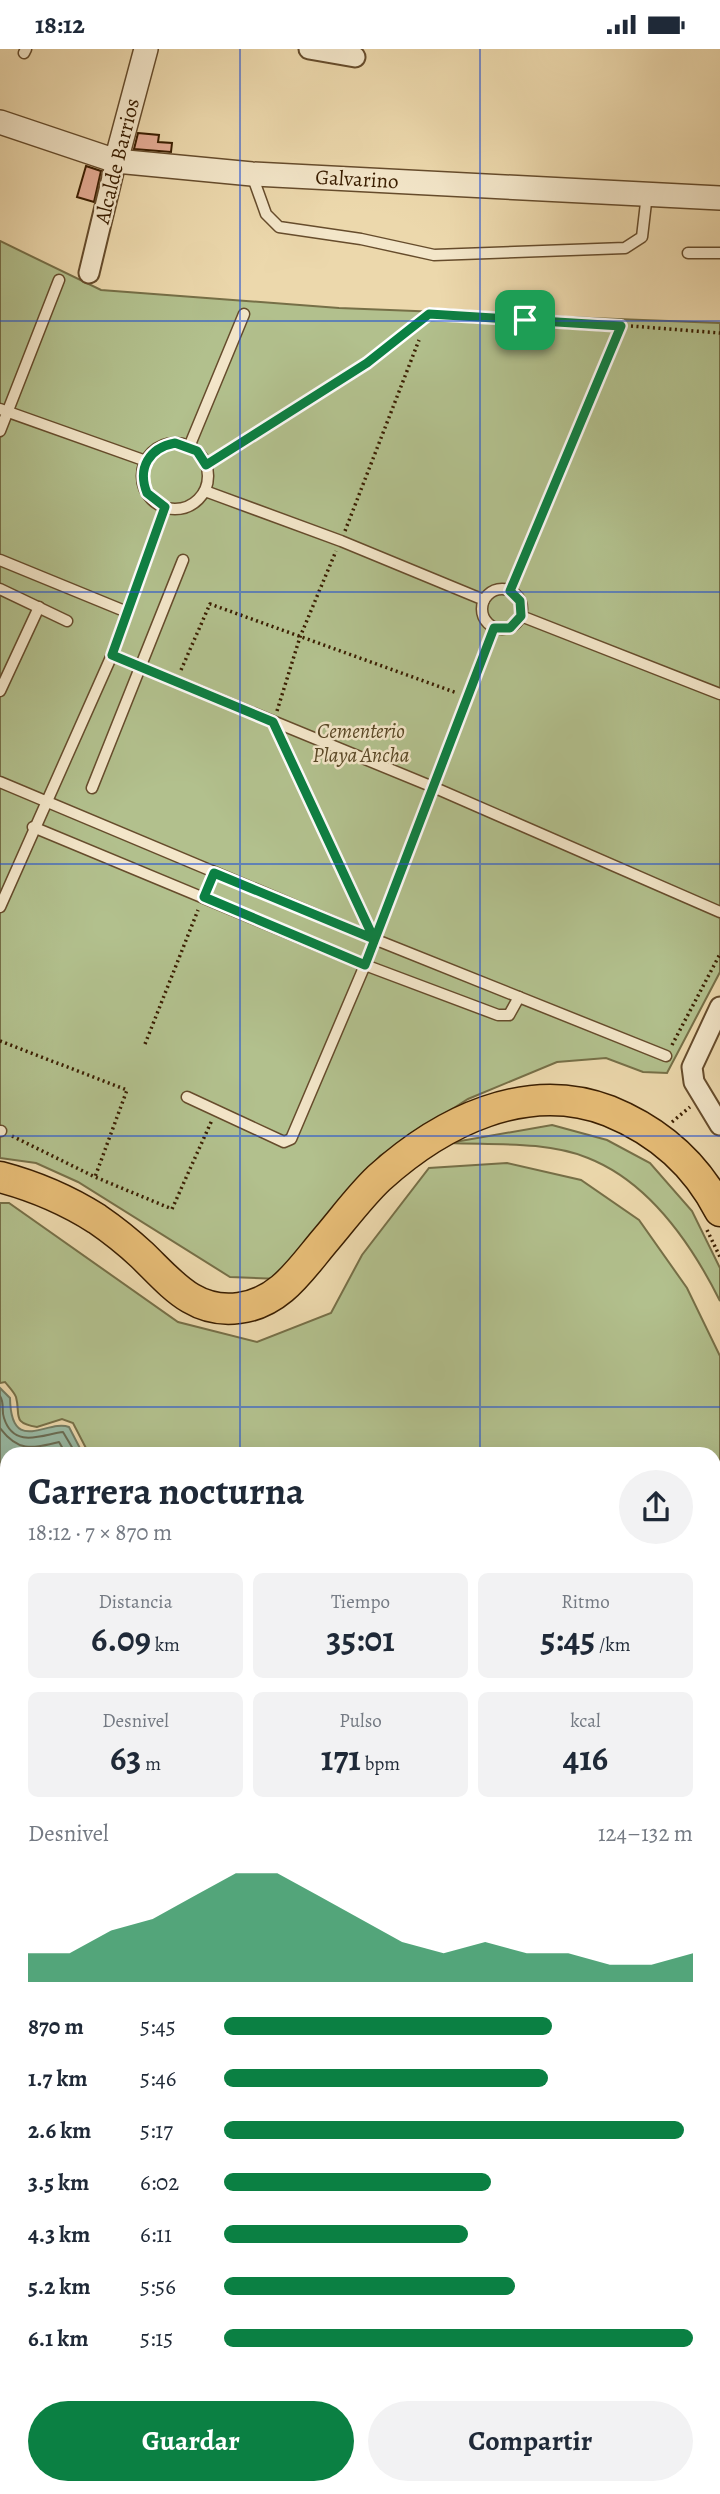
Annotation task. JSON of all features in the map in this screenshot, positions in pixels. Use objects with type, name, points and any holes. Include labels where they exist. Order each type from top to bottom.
[{"type":"main road","points":[[0,1177],[51,1195],[96,1219],[140,1253],[188,1298],[212,1307],[237,1308],[263,1302],[285,1288],[378,1179],[423,1142],[464,1119],[505,1105],[563,1099],[597,1106],[656,1135],[700,1177],[712,1218]]},
{"type":"street","name":"Alcalde Barrios","points":[[89,273],[146,49]]},
{"type":"street","points":[[309,49],[355,57]]},
{"type":"street","name":"Galvarino","points":[[0,122],[116,161],[252,174],[720,198]]},
{"type":"street","points":[[720,1007],[692,1067],[694,1082],[720,1125]]},
{"type":"lane","points":[[252,174],[266,214],[279,227],[372,241],[434,255],[625,248],[642,237],[647,194]]},
{"type":"lane","points":[[688,253],[720,253]]},
{"type":"lane","points":[[0,431],[4,411],[59,280]]},
{"type":"lane","points":[[189,447],[244,314]]},
{"type":"lane","points":[[206,465],[367,363],[429,314],[621,326],[510,591]]},
{"type":"lane","points":[[4,411],[146,461]]},
{"type":"lane","points":[[175,443],[189,447],[197,451],[206,465],[205,491],[186,508],[165,507],[147,493],[143,483],[146,461],[164,445],[175,443]]},
{"type":"lane","points":[[205,491],[341,541],[484,600]]},
{"type":"lane","points":[[0,907],[45,800],[112,655],[165,507]]},
{"type":"lane","points":[[0,560],[127,612]]},
{"type":"lane","points":[[92,788],[183,561]]},
{"type":"lane","points":[[0,589],[66,621]]},
{"type":"lane","points":[[495,591],[510,591],[520,601],[521,616],[510,628],[494,628],[483,616],[484,600],[495,591]]},
{"type":"lane","points":[[0,691],[39,607]]},
{"type":"lane","points":[[521,616],[720,694]]},
{"type":"lane","points":[[187,1097],[284,1142],[290,1139],[365,965],[494,628]]},
{"type":"lane","points":[[112,655],[433,787],[720,912]]},
{"type":"lane","points":[[0,782],[374,939],[666,1056]]},
{"type":"lane","points":[[33,827],[122,867],[204,897],[365,965],[504,1016],[509,1015],[519,997]]},
{"type":"path","points":[[374,939],[273,722],[300,637],[341,541],[429,314]]},
{"type":"path","points":[[621,326],[720,333]]},
{"type":"path","points":[[177,680],[210,604],[469,697]]},
{"type":"path","points":[[145,1044],[204,897]]},
{"type":"path","points":[[666,1056],[720,954]]},
{"type":"path","points":[[0,1041],[127,1090],[95,1177]]},
{"type":"path","points":[[656,1135],[703,1097]]},
{"type":"path","points":[[1,1131],[95,1177],[172,1209],[216,1111]]},
{"type":"path","points":[[712,1218],[720,1257]]},
{"type":"green space","name":"Cementerio Playa Ancha","points":[[0,241],[101,290],[339,308],[720,323],[720,972],[667,1073],[643,1072],[606,1058],[557,1062],[468,1099],[380,1156],[326,1218],[280,1279],[230,1277],[78,1182],[36,1163],[0,1158]]},
{"type":"green space","points":[[552,1125],[607,1140],[650,1163],[692,1211],[720,1268],[720,1301],[696,1258],[666,1217],[649,1199],[610,1169],[588,1158],[537,1146],[449,1143]]},
{"type":"green space","points":[[507,1163],[581,1180],[639,1220],[687,1288],[720,1356],[720,1447],[85,1447],[73,1423],[62,1419],[37,1427],[20,1420],[15,1395],[5,1382],[0,1383],[0,1203],[9,1203],[178,1322],[257,1342],[331,1313],[362,1255],[429,1168]]},
{"type":"water","points":[[0,1388],[10,1398],[12,1416],[23,1431],[69,1427],[79,1447],[0,1447]]},
{"type":"building","points":[[138,133],[159,135],[158,142],[172,143],[171,152],[134,149]]},
{"type":"building","points":[[86,166],[101,171],[94,202],[77,197]]},
{"type":"route","points":[[429,314],[525,320],[621,326],[510,591],[520,601],[521,616],[510,628],[494,628],[365,965],[204,897],[214,873],[374,939],[273,722],[112,655],[165,507],[155,502],[147,493],[143,483],[143,471],[153,452],[164,445],[175,443],[197,451],[206,465],[367,363],[429,314]]}]
